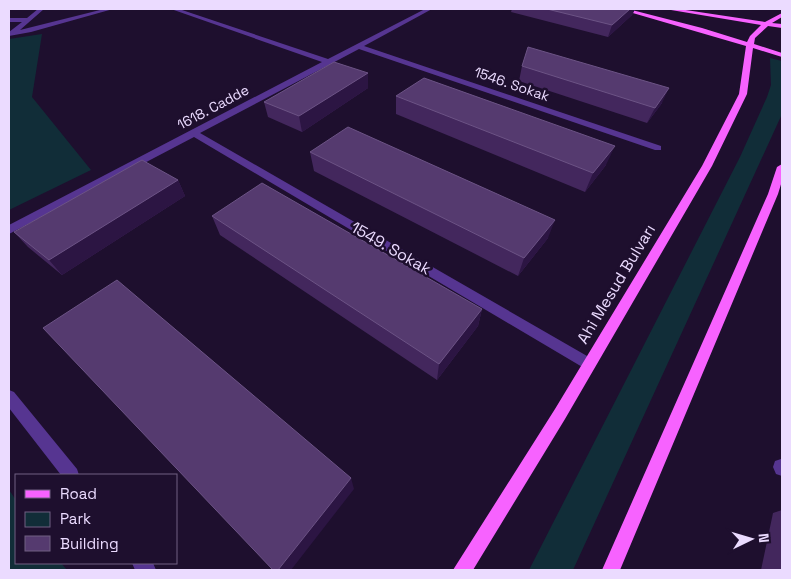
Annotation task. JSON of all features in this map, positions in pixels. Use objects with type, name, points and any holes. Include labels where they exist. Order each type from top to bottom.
[{"type":"main road","points":[[622,9],[700,29],[782,55]]},
{"type":"main road","points":[[668,9],[782,26]]},
{"type":"main road","name":"Ahi Mesud Bulvarı","points":[[462,570],[560,414],[708,166],[739,106],[743,94],[752,37],[767,23],[782,14]]},
{"type":"main road","points":[[611,570],[782,167]]},
{"type":"street","points":[[11,34],[41,9]]},
{"type":"street","points":[[11,34],[110,9]]},
{"type":"street","points":[[174,9],[328,62]]},
{"type":"street","name":"1618. Cadde","points":[[9,230],[429,9]]},
{"type":"street","points":[[9,20],[29,20]]},
{"type":"street","name":"1546. Sokak","points":[[358,46],[658,148]]},
{"type":"street","name":"1549. Sokak","points":[[194,133],[589,364]]},
{"type":"street","points":[[9,397],[70,474]]},
{"type":"green space","points":[[42,34],[32,97],[91,170],[9,210],[9,39]]},
{"type":"green space","points":[[770,58],[782,61],[782,114],[573,570],[529,570],[740,157],[771,85]]},
{"type":"green space","points":[[9,490],[15,499],[15,564],[62,564],[67,570],[9,570]]},
{"type":"building","points":[[547,9],[630,9],[612,25]]},
{"type":"building","points":[[528,47],[669,88],[655,108],[522,66]]},
{"type":"building","points":[[334,62],[368,73],[299,116],[264,102]]},
{"type":"building","points":[[424,78],[615,146],[593,173],[396,96]]},
{"type":"building","points":[[348,127],[555,220],[524,258],[310,152]]},
{"type":"building","points":[[142,160],[178,180],[49,260],[14,232]]},
{"type":"building","points":[[262,183],[482,309],[439,364],[212,216]]},
{"type":"building","points":[[117,280],[351,478],[278,570],[273,570],[43,328]]}]
